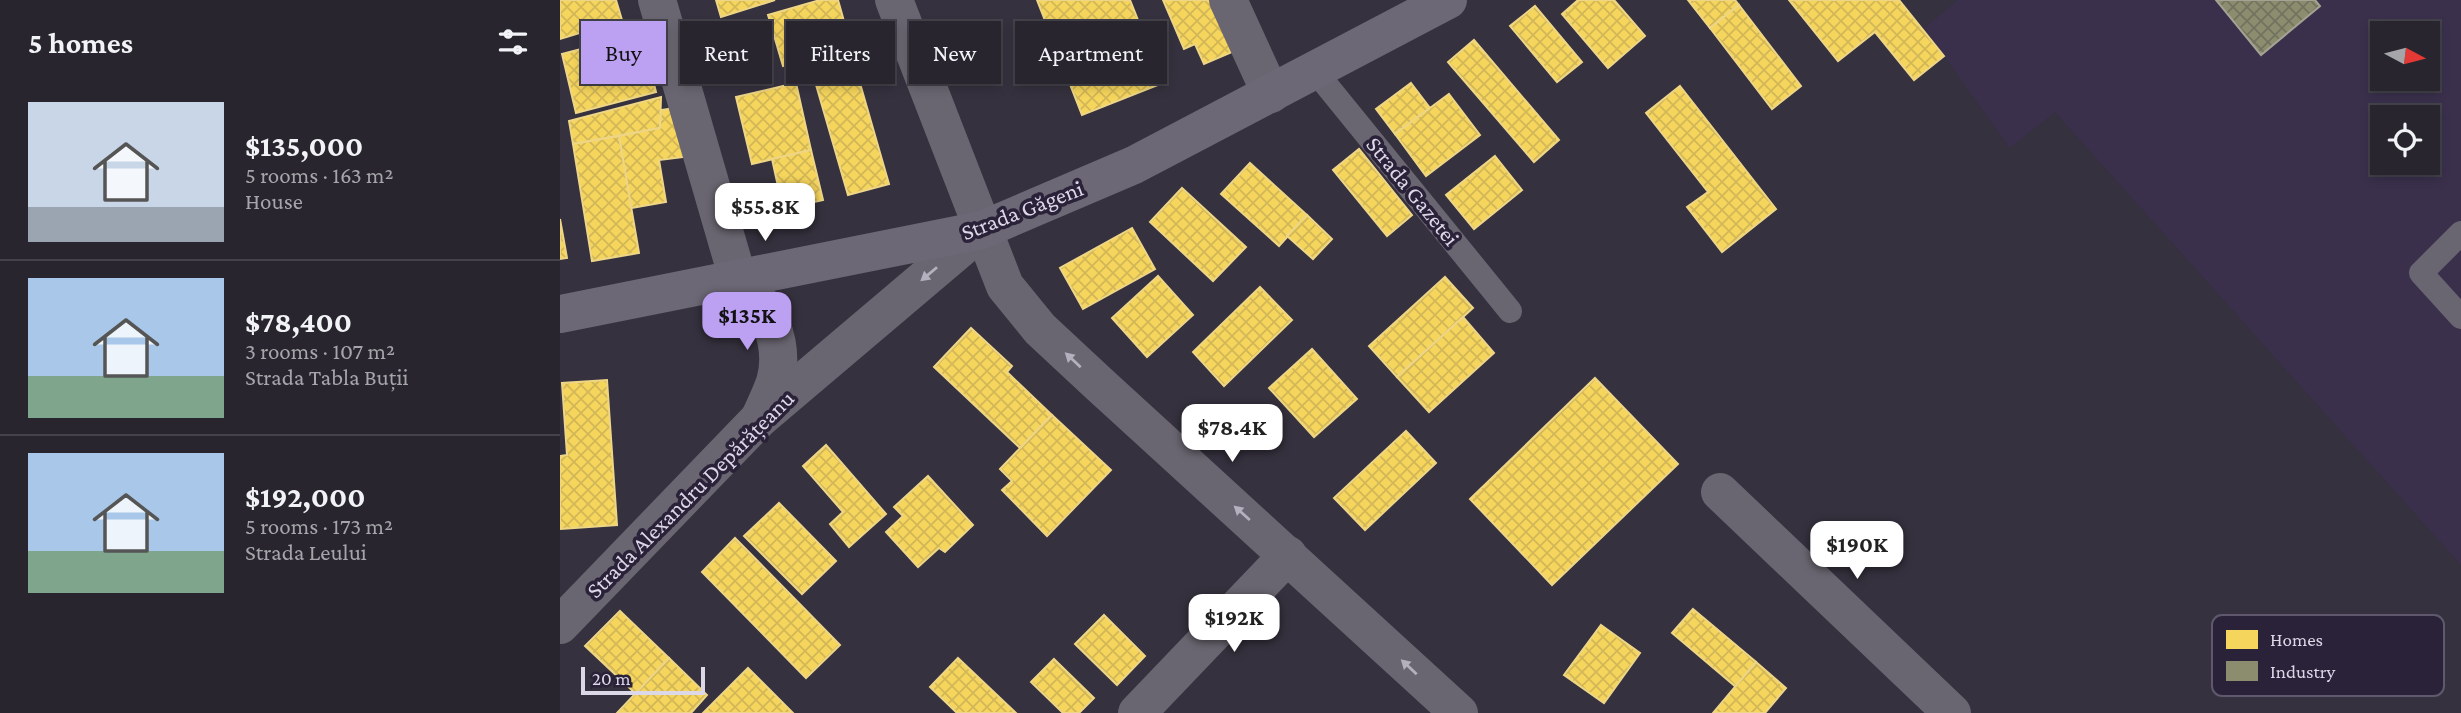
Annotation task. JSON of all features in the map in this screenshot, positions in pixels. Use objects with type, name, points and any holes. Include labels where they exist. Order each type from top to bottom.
[{"type":"main road","name":"Strada Găgeni","points":[[560,314],[982,230],[1134,165],[1448,0]]},
{"type":"street","points":[[657,0],[737,279],[749,288],[765,308],[773,329],[778,352],[776,379],[760,419]]},
{"type":"street","points":[[894,0],[1005,286],[1040,329],[1459,713]]},
{"type":"street","points":[[1228,0],[1271,94]]},
{"type":"street","name":"Strada Alexandru Depărățeanu","points":[[560,625],[760,419],[982,230]]},
{"type":"street","points":[[1720,492],[1952,713]]},
{"type":"street","points":[[1138,713],[1288,555]]},
{"type":"lane","name":"Strada Gazetei","points":[[1315,71],[1510,312]]},
{"type":"lane","points":[[2461,233],[2421,273],[2461,317]]},
{"type":"shaded area","points":[[1958,0],[2461,0],[2461,565],[2055,112],[2010,148],[1924,28]]},
{"type":"building: Homes","points":[[560,0],[616,0],[622,20],[581,21],[581,33],[560,39]]},
{"type":"building: Homes","points":[[716,0],[775,0],[721,17]]},
{"type":"building: Homes","points":[[820,0],[838,0],[844,21],[786,21],[786,65],[783,66],[772,21],[768,15]]},
{"type":"building: Homes","points":[[1037,0],[1130,0],[1138,21],[1045,21]]},
{"type":"building: Homes","points":[[1163,0],[1210,0],[1232,52],[1204,64],[1195,44],[1184,49]]},
{"type":"building: Homes","points":[[1578,0],[1614,0],[1645,36],[1608,68],[1562,14]]},
{"type":"building: Homes","points":[[1688,0],[1735,0],[1739,5],[1710,28]]},
{"type":"building: Homes","points":[[1789,0],[1899,0],[1944,56],[1914,80],[1875,32],[1838,61]]},
{"type":"building: Homes","points":[[1739,5],[1801,86],[1772,109],[1710,28]]},
{"type":"building: Homes","points":[[1535,6],[1582,62],[1557,82],[1510,26]]},
{"type":"building: Homes","points":[[1474,40],[1559,140],[1534,162],[1448,62]]},
{"type":"building: Homes","points":[[581,49],[581,84],[654,84],[656,92],[576,113],[562,54]]},
{"type":"building: Homes","points":[[1411,83],[1430,108],[1395,134],[1376,109]]},
{"type":"building: Homes","points":[[796,84],[811,150],[752,164],[736,97]]},
{"type":"building: Homes","points":[[816,84],[860,84],[889,184],[848,195]]},
{"type":"building: Homes","points":[[1070,84],[1160,84],[1082,115]]},
{"type":"building: Homes","points":[[1680,86],[1776,209],[1722,252],[1687,207],[1708,192],[1646,113]]},
{"type":"building: Homes","points":[[1449,94],[1480,135],[1426,176],[1395,134]]},
{"type":"building: Homes","points":[[661,97],[660,128],[573,144],[569,121]]},
{"type":"building: Homes","points":[[675,108],[684,157],[659,160],[666,202],[631,208],[619,136],[660,128],[661,110]]},
{"type":"building: Homes","points":[[619,136],[639,253],[592,261],[573,144]]},
{"type":"building: Homes","points":[[1359,149],[1412,215],[1387,236],[1333,170]]},
{"type":"building: Homes","points":[[811,150],[823,200],[783,209],[772,159]]},
{"type":"building: Homes","points":[[1495,156],[1522,190],[1474,229],[1446,195]]},
{"type":"building: Homes","points":[[1250,163],[1307,215],[1279,246],[1221,194]]},
{"type":"building: Homes","points":[[1182,188],[1246,247],[1213,281],[1150,222]]},
{"type":"building: Homes","points":[[1307,215],[1332,239],[1313,259],[1287,236]]},
{"type":"building: Homes","points":[[560,219],[567,258],[560,259]]},
{"type":"building: Homes","points":[[1132,228],[1155,269],[1083,309],[1060,268]]},
{"type":"building: Homes","points":[[1158,276],[1193,315],[1147,357],[1112,318]]},
{"type":"building: Homes","points":[[1445,277],[1473,308],[1397,377],[1369,346]]},
{"type":"building: Homes","points":[[1260,287],[1292,320],[1224,386],[1193,352]]},
{"type":"building: Homes","points":[[1463,317],[1494,353],[1429,412],[1397,377]]},
{"type":"building: Homes","points":[[971,328],[1012,366],[1007,372],[1052,415],[1020,448],[934,367]]},
{"type":"building: Homes","points":[[1312,349],[1357,399],[1314,437],[1269,388]]},
{"type":"building: Homes","points":[[1595,378],[1678,464],[1552,585],[1470,499]]},
{"type":"building: Homes","points":[[607,380],[617,525],[560,529],[560,456],[567,455],[562,383]]},
{"type":"building: Homes","points":[[1052,415],[1111,470],[1047,536],[1002,490],[1012,481],[1000,469]]},
{"type":"building: Homes","points":[[1406,431],[1436,463],[1365,530],[1334,498]]},
{"type":"building: Homes","points":[[826,445],[886,514],[849,547],[830,524],[843,512],[803,466]]},
{"type":"building: Homes","points":[[928,476],[973,525],[945,552],[939,548],[918,567],[886,532],[903,516],[894,507]]},
{"type":"building: Homes","points":[[779,503],[836,561],[802,594],[744,536]]},
{"type":"building: Homes","points":[[735,538],[840,645],[806,678],[702,572]]},
{"type":"building: Homes","points":[[1693,609],[1756,662],[1736,687],[1672,633]]},
{"type":"building: Homes","points":[[620,611],[669,658],[636,694],[585,646]]},
{"type":"building: Homes","points":[[1104,615],[1145,656],[1117,685],[1075,644]]},
{"type":"building: Homes","points":[[1601,625],[1640,653],[1604,703],[1564,675]]},
{"type":"building: Homes","points":[[669,658],[707,695],[691,713],[617,713]]},
{"type":"building: Homes","points":[[958,658],[1016,713],[957,713],[930,687]]},
{"type":"building: Homes","points":[[1054,659],[1094,698],[1079,713],[1063,713],[1031,682]]},
{"type":"building: Homes","points":[[1756,662],[1786,688],[1765,713],[1713,713]]},
{"type":"building: Homes","points":[[748,668],[793,713],[703,713]]},
{"type":"building: Industry","points":[[2216,0],[2315,0],[2320,6],[2261,55]]}]
